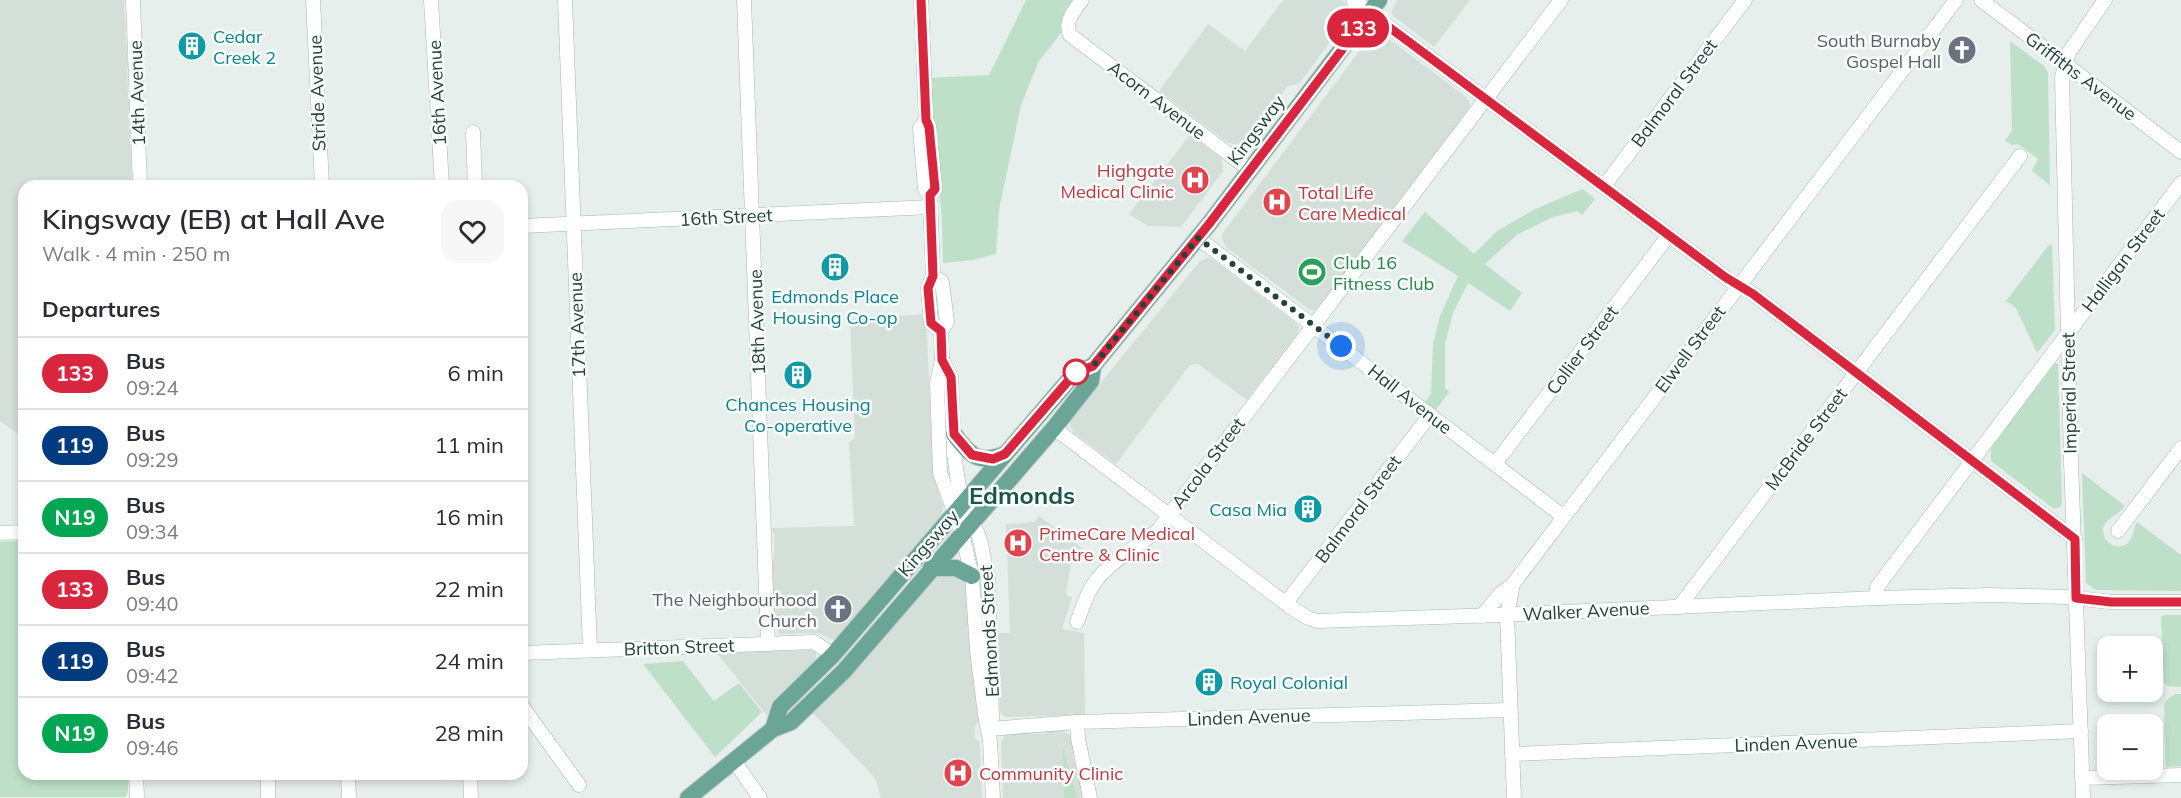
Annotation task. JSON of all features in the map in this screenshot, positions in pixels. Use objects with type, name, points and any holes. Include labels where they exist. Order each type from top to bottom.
[{"type":"main road","name":"Kingsway","points":[[772,729],[780,706],[832,655],[1075,373],[1093,366],[1198,238],[1375,6]]},
{"type":"main road","name":"Kingsway","points":[[688,798],[772,729],[791,722],[844,670],[1054,428],[1091,381],[1093,366]]},
{"type":"main road","points":[[954,434],[972,455],[993,459],[1005,454]]},
{"type":"main road","points":[[931,568],[956,568],[972,576]]},
{"type":"street","name":"14th Avenue","points":[[133,0],[140,180]]},
{"type":"street","name":"Stride Avenue","points":[[313,0],[322,180]]},
{"type":"street","name":"16th Avenue","points":[[431,0],[442,180]]},
{"type":"street","name":"17th Avenue","points":[[565,0],[590,650]]},
{"type":"street","name":"18th Avenue","points":[[744,0],[768,644]]},
{"type":"street","name":"Edmonds Street","points":[[921,0],[926,120],[929,127],[935,189],[930,201],[933,276],[928,288],[931,323],[941,331],[942,360],[937,383],[940,473],[985,556],[988,578],[993,714],[989,729]]},
{"type":"street","name":"Acorn Avenue","points":[[1083,0],[1071,15],[1068,27],[1072,37],[1250,170]]},
{"type":"street","points":[[1353,0],[1375,6],[1487,99],[1738,286],[1749,291],[2075,539]]},
{"type":"street","points":[[1487,99],[1561,0]]},
{"type":"street","name":"Balmoral Street","points":[[1604,186],[1745,0]]},
{"type":"street","name":"Elwell Street","points":[[1482,616],[1501,593],[1513,584],[1956,0]]},
{"type":"street","name":"Griffiths Avenue","points":[[1981,0],[2181,152]]},
{"type":"street","name":"Imperial Street","points":[[2083,798],[2061,96],[2064,63],[2078,38],[2105,0]]},
{"type":"street","name":"Arcola Street","points":[[1077,622],[1086,597],[1095,583],[1110,567],[1158,530],[1487,99]]},
{"type":"street","points":[[473,132],[475,180]]},
{"type":"street","name":"McBride Street","points":[[1678,607],[2020,156]]},
{"type":"street","name":"Halligan Street","points":[[1877,598],[1877,587],[2181,183]]},
{"type":"street","name":"16th Street","points":[[528,226],[753,215],[930,201]]},
{"type":"street","name":"Collier Street","points":[[1494,464],[1669,235]]},
{"type":"street","name":"Hall Avenue","points":[[1198,238],[1564,517]]},
{"type":"street","name":"Edmonds Street","points":[[942,360],[951,377],[960,507]]},
{"type":"street","name":"Balmoral Street","points":[[1286,603],[1430,415]]},
{"type":"street","name":"Walker Avenue","points":[[1054,428],[1286,603],[1306,617],[1325,621],[1991,595],[2076,598],[2111,602],[2181,602]]},
{"type":"street","points":[[2118,531],[2181,448]]},
{"type":"street","name":"Edmonds Street","points":[[968,527],[985,715],[989,729],[993,798]]},
{"type":"street","points":[[0,533],[18,532]]},
{"type":"street","name":"Elwell Street","points":[[1513,584],[1507,615],[1514,798]]},
{"type":"street","name":"Britton Street","points":[[528,652],[814,642],[832,655]]},
{"type":"street","name":"Linden Avenue","points":[[989,729],[1077,722],[1509,710]]},
{"type":"street","points":[[528,714],[579,785]]},
{"type":"street","points":[[1077,722],[1090,798]]},
{"type":"street","name":"Linden Avenue","points":[[1512,754],[2080,730]]},
{"type":"street","points":[[734,761],[760,798]]},
{"type":"street","points":[[2082,778],[2181,775]]},
{"type":"street","points":[[136,780],[137,798]]},
{"type":"street","points":[[268,780],[268,798]]},
{"type":"street","points":[[348,780],[349,798]]},
{"type":"street","points":[[470,780],[471,798]]},
{"type":"shaded area","points":[[0,0],[124,0],[127,57],[130,63],[127,69],[128,95],[132,101],[129,106],[132,180],[18,180],[18,434],[0,421]]},
{"type":"shaded area","points":[[1283,0],[1341,0],[1349,6],[1352,12],[1299,84],[1288,86],[1245,142],[1235,145],[1227,142],[1159,91],[1208,24],[1245,51]]},
{"type":"shaded area","points":[[1398,0],[1470,0],[1434,47],[1392,15],[1392,9]]},
{"type":"shaded area","points":[[1376,36],[1389,39],[1466,97],[1471,108],[1317,310],[1310,310],[1227,248],[1222,240],[1222,234],[1367,41]]},
{"type":"shaded area","points":[[1190,135],[1222,159],[1223,171],[1181,227],[1148,226],[1129,214]]},
{"type":"shaded area","points":[[1208,258],[1296,323],[1299,328],[1297,334],[1247,400],[1198,364],[1190,365],[1116,464],[1073,432],[1071,419],[1200,261]]},
{"type":"shaded area","points":[[926,314],[933,471],[943,507],[942,515],[839,637],[833,640],[818,633],[779,633],[773,626],[774,534],[771,528],[854,526],[849,442],[855,438],[850,319]]},
{"type":"shaded area","points":[[1039,516],[1082,548],[1080,557],[1071,562],[1066,594],[1072,598],[1062,629],[1084,633],[1085,715],[1007,717],[1000,711],[997,633],[1010,633],[1006,524],[1034,522]]},
{"type":"shaded area","points":[[947,571],[966,581],[979,720],[975,727],[975,739],[979,741],[980,747],[982,798],[881,798],[873,776],[813,713],[864,662],[938,576]]},
{"type":"shaded area","points":[[810,650],[816,652],[816,660],[768,717],[716,652]]},
{"type":"shaded area","points":[[1050,730],[1062,730],[1071,736],[1073,755],[1084,798],[1003,798],[1001,743],[1004,736],[1044,734]]},
{"type":"green space","points":[[1026,0],[1073,0],[1062,19],[1061,33],[1039,61],[1021,105],[999,210],[996,254],[973,260],[943,263],[942,220],[929,78],[989,75]]},
{"type":"green space","points":[[2010,41],[2044,66],[2048,73],[2050,185],[2032,171],[2038,159],[2018,144],[2012,145],[2005,141],[2012,130]]},
{"type":"green space","points":[[1583,189],[1595,199],[1582,215],[1577,211],[1553,217],[1518,234],[1485,264],[1522,293],[1510,311],[1468,283],[1453,313],[1445,344],[1445,388],[1449,392],[1433,414],[1422,406],[1431,394],[1433,344],[1440,316],[1458,276],[1402,241],[1425,212],[1474,254],[1497,231],[1535,209]]},
{"type":"green space","points":[[2052,244],[2055,330],[2037,353],[2016,308],[2006,301],[2048,246]]},
{"type":"green space","points":[[2054,363],[2058,364],[2062,503],[2060,507],[2054,509],[1991,461],[1991,448]]},
{"type":"green space","points":[[2082,473],[2125,506],[2104,526],[2106,540],[2118,546],[2127,544],[2137,522],[2181,555],[2181,591],[2096,590],[2086,583]]},
{"type":"green space","points":[[18,540],[18,780],[128,780],[128,792],[125,797],[0,797],[0,542]]},
{"type":"green space","points":[[2181,615],[2181,687],[2167,686],[2164,682],[2161,617]]},
{"type":"green space","points":[[683,661],[714,701],[739,683],[762,712],[715,757],[643,664]]},
{"type":"green space","points":[[2176,694],[2181,694],[2181,766],[2166,767],[2164,704]]},
{"type":"green space","points":[[1063,747],[1077,798],[1064,798]]},
{"type":"bus line","name":"133","points":[[921,0],[926,120],[929,127],[935,189],[930,195],[933,276],[928,288],[931,323],[941,331],[942,360],[951,377],[954,434],[967,452],[972,455],[993,459],[1005,454],[1075,373],[1093,366],[1209,224],[1370,13],[1725,277],[1749,291],[2075,539],[2076,598],[2111,602],[2181,602]]},
{"type":"place","name":"Cedar Creek 2","points":[[192,46]]},
{"type":"place","name":"South Burnaby Gospel Hall","points":[[1962,50]]},
{"type":"place","name":"Highgate Medical Clinic","points":[[1195,180]]},
{"type":"place","name":"Total Life Care Medical","points":[[1277,202]]},
{"type":"place","name":"Edmonds Place Housing Co-op","points":[[835,267]]},
{"type":"place","name":"Club 16 Fitness Club","points":[[1312,272]]},
{"type":"place","name":"Chances Housing Co-operative","points":[[798,375]]},
{"type":"place","name":"Casa Mia","points":[[1308,509]]},
{"type":"place","name":"PrimeCare Medical Centre & Clinic","points":[[1018,543]]},
{"type":"place","name":"The Neighbourhood Church","points":[[838,609]]},
{"type":"place","name":"Royal Colonial","points":[[1209,682]]},
{"type":"place","name":"Community Clinic","points":[[958,773]]},
{"type":"district","name":"Edmonds","points":[[1022,495]]},
{"type":"route","points":[[1076,372],[1093,366],[1198,238],[1341,346]]}]
